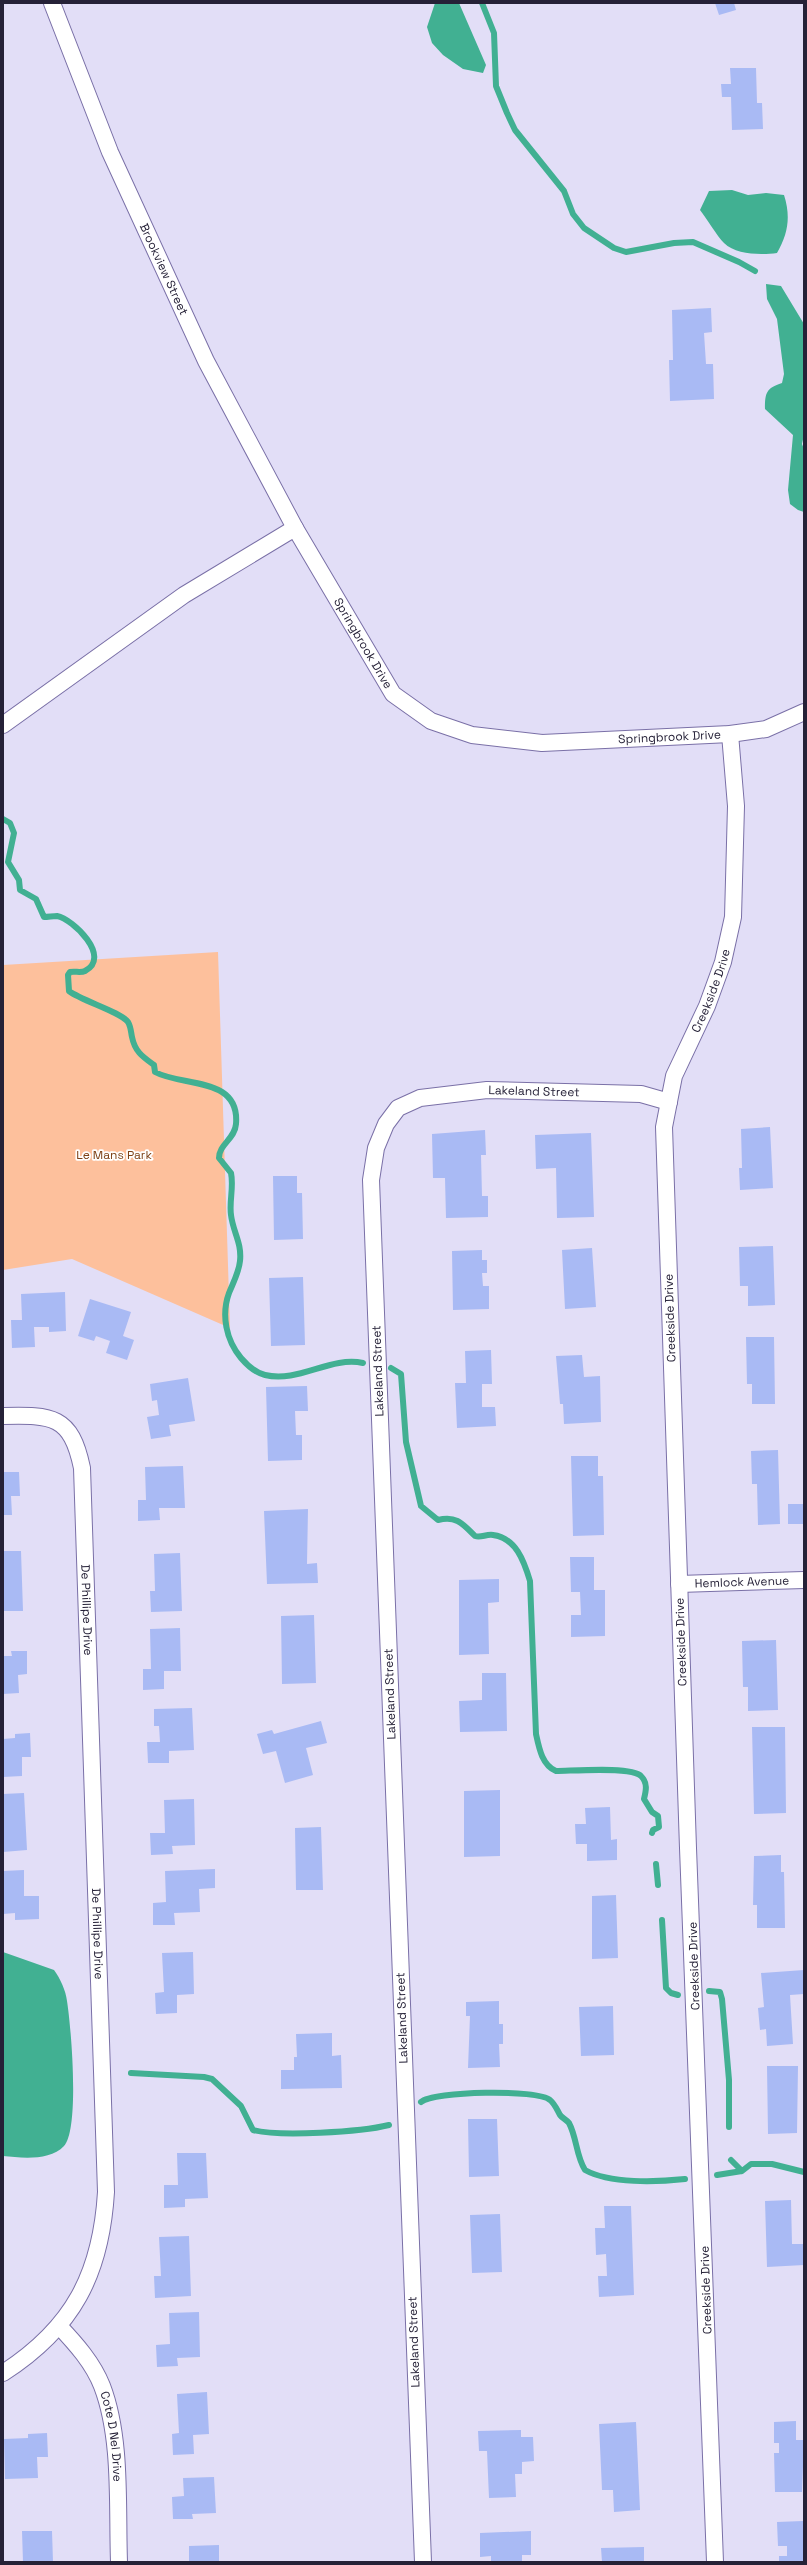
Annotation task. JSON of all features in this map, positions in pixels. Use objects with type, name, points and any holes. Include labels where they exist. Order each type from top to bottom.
[{"type":"street","name":"Brookview Street","points":[[52,3],[110,152],[150,242],[206,361],[295,528]]},
{"type":"street","points":[[3,725],[184,595],[295,528]]},
{"type":"street","name":"Springbrook Drive","points":[[295,528],[393,694],[431,721],[472,735],[542,743],[730,734],[766,728],[804,712]]},
{"type":"street","name":"Creekside Drive","points":[[715,2562],[679,1584],[664,1127],[674,1076],[707,1006],[723,962],[733,917],[736,806],[730,734]]},
{"type":"street","name":"Lakeland Street","points":[[422,2562],[371,1180],[376,1148],[386,1124],[398,1108],[420,1098],[495,1090],[641,1094],[669,1102]]},
{"type":"street","name":"De Phillipe Drive","points":[[3,1416],[41,1415],[60,1422],[71,1435],[80,1458],[83,1484],[106,2192],[104,2228],[95,2261],[84,2286],[59,2326],[24,2359],[3,2373]]},
{"type":"street","name":"Hemlock Avenue","points":[[679,1584],[804,1580]]},
{"type":"street","name":"Cote D Nel Drive","points":[[59,2326],[81,2349],[98,2378],[112,2417],[119,2562]]},
{"type":"green space","name":"Le Mans Park","points":[[218,952],[230,1328],[72,1259],[3,1270],[3,965]]},
{"type":"shaded area","points":[[435,3],[459,3],[486,65],[483,73],[463,69],[443,55],[432,43],[427,27]]},
{"type":"shaded area","points":[[732,190],[748,195],[766,193],[784,195],[788,218],[784,239],[777,253],[756,254],[735,250],[724,243],[715,232],[700,210],[709,191]]},
{"type":"shaded area","points":[[766,284],[781,286],[804,324],[804,435],[802,444],[804,449],[804,512],[798,510],[790,504],[788,490],[793,435],[765,409],[766,395],[770,389],[782,383],[784,374],[777,319],[767,299]]},
{"type":"shaded area","points":[[3,1952],[54,1970],[62,1985],[66,1997],[72,2053],[72,2119],[69,2136],[64,2146],[58,2151],[44,2156],[27,2158],[3,2156]]},
{"type":"building","points":[[715,3],[734,3],[736,10],[719,15]]},
{"type":"building","points":[[730,68],[756,68],[757,103],[762,103],[763,129],[732,130],[731,97],[722,97],[721,84],[731,84]]},
{"type":"building","points":[[711,308],[712,332],[704,333],[706,364],[713,364],[714,399],[670,401],[669,360],[673,360],[672,310]]},
{"type":"building","points":[[770,1127],[773,1188],[740,1190],[739,1168],[742,1168],[741,1129]]},
{"type":"building","points":[[485,1130],[486,1155],[481,1155],[482,1196],[488,1196],[488,1217],[446,1218],[445,1178],[433,1178],[432,1134]]},
{"type":"building","points":[[591,1133],[594,1217],[557,1218],[556,1168],[536,1169],[535,1135]]},
{"type":"building","points":[[273,1176],[297,1176],[297,1193],[302,1193],[303,1239],[274,1240]]},
{"type":"building","points":[[773,1246],[775,1305],[748,1306],[748,1286],[740,1286],[739,1247]]},
{"type":"building","points":[[592,1248],[596,1307],[565,1309],[562,1250]]},
{"type":"building","points":[[482,1250],[482,1260],[487,1260],[487,1273],[482,1273],[483,1286],[489,1286],[489,1309],[453,1310],[452,1251]]},
{"type":"building","points":[[303,1277],[305,1345],[271,1346],[269,1278]]},
{"type":"building","points":[[65,1292],[66,1331],[49,1332],[49,1327],[34,1327],[35,1347],[12,1348],[11,1320],[22,1320],[21,1294]]},
{"type":"building","points":[[90,1299],[131,1312],[123,1336],[134,1340],[127,1360],[106,1353],[110,1341],[96,1336],[94,1341],[78,1336]]},
{"type":"building","points":[[746,1337],[774,1337],[775,1404],[752,1404],[752,1384],[747,1384]]},
{"type":"building","points":[[491,1350],[492,1384],[482,1384],[482,1407],[495,1407],[496,1426],[457,1428],[455,1383],[466,1383],[465,1351]]},
{"type":"building","points":[[582,1355],[584,1377],[600,1376],[601,1422],[564,1424],[563,1404],[560,1404],[556,1356]]},
{"type":"building","points":[[188,1378],[195,1421],[169,1425],[171,1436],[151,1439],[147,1417],[159,1415],[157,1400],[152,1401],[150,1384]]},
{"type":"building","points":[[307,1386],[308,1411],[295,1411],[296,1435],[302,1435],[302,1460],[268,1461],[266,1387]]},
{"type":"building","points":[[778,1450],[780,1524],[758,1525],[757,1484],[752,1484],[751,1451]]},
{"type":"building","points":[[571,1456],[598,1456],[598,1476],[603,1476],[604,1535],[573,1536]]},
{"type":"building","points":[[183,1466],[185,1508],[159,1508],[160,1520],[138,1521],[138,1500],[146,1500],[145,1467]]},
{"type":"building","points":[[4,1472],[19,1472],[20,1496],[11,1496],[12,1515],[3,1515]]},
{"type":"building","points":[[788,1504],[804,1504],[804,1524],[788,1524]]},
{"type":"building","points":[[308,1509],[307,1564],[317,1563],[318,1583],[267,1584],[264,1511]]},
{"type":"building","points":[[3,1551],[21,1551],[23,1611],[3,1611]]},
{"type":"building","points":[[180,1553],[182,1611],[151,1612],[150,1591],[155,1591],[154,1554]]},
{"type":"building","points":[[570,1557],[594,1557],[594,1590],[605,1590],[605,1636],[571,1637],[571,1615],[581,1615],[580,1592],[571,1592]]},
{"type":"building","points":[[499,1579],[499,1602],[488,1603],[489,1654],[459,1655],[459,1580]]},
{"type":"building","points":[[314,1615],[316,1683],[282,1684],[281,1616]]},
{"type":"building","points":[[180,1628],[181,1671],[164,1671],[164,1689],[143,1690],[143,1669],[151,1669],[150,1629]]},
{"type":"building","points":[[776,1640],[778,1710],[748,1711],[748,1687],[743,1687],[742,1641]]},
{"type":"building","points":[[11,1651],[27,1651],[27,1674],[18,1675],[19,1693],[3,1694],[3,1656],[12,1656]]},
{"type":"building","points":[[482,1673],[506,1673],[507,1731],[460,1732],[459,1701],[482,1700]]},
{"type":"building","points":[[192,1708],[194,1750],[169,1751],[169,1763],[148,1763],[147,1742],[160,1742],[159,1726],[154,1726],[154,1709]]},
{"type":"building","points":[[321,1721],[327,1743],[306,1748],[313,1775],[285,1783],[276,1751],[263,1754],[257,1734],[272,1730],[274,1734]]},
{"type":"building","points":[[752,1727],[785,1727],[786,1813],[754,1814]]},
{"type":"building","points":[[30,1733],[31,1757],[22,1757],[22,1776],[3,1777],[3,1739],[15,1738],[15,1734]]},
{"type":"building","points":[[500,1790],[500,1856],[464,1857],[464,1791]]},
{"type":"building","points":[[24,1793],[27,1850],[3,1852],[3,1794]]},
{"type":"building","points":[[194,1799],[195,1845],[172,1846],[173,1854],[151,1855],[150,1833],[165,1833],[164,1800]]},
{"type":"building","points":[[610,1807],[611,1840],[617,1839],[617,1860],[587,1861],[587,1844],[576,1844],[575,1824],[586,1824],[585,1808]]},
{"type":"building","points":[[321,1827],[323,1890],[296,1890],[295,1828]]},
{"type":"building","points":[[781,1855],[781,1872],[784,1872],[785,1928],[757,1928],[757,1905],[753,1905],[754,1856]]},
{"type":"building","points":[[215,1869],[215,1888],[199,1889],[200,1912],[174,1913],[175,1925],[153,1925],[153,1903],[166,1902],[165,1871]]},
{"type":"building","points":[[24,1870],[24,1896],[39,1896],[39,1919],[15,1920],[15,1913],[3,1914],[3,1871]]},
{"type":"building","points":[[616,1895],[618,1958],[592,1959],[592,1896]]},
{"type":"building","points":[[193,1952],[194,1994],[177,1995],[177,2013],[156,2014],[155,1993],[164,1992],[162,1953]]},
{"type":"building","points":[[804,1970],[804,1994],[790,1995],[793,2044],[767,2046],[766,2029],[760,2030],[758,2008],[764,2007],[761,1973]]},
{"type":"building","points":[[499,2001],[499,2024],[503,2024],[503,2044],[499,2044],[500,2067],[468,2068],[470,2016],[466,2016],[466,2002]]},
{"type":"building","points":[[613,2006],[614,2055],[581,2056],[579,2007]]},
{"type":"building","points":[[332,2033],[332,2056],[341,2055],[342,2088],[281,2089],[281,2070],[294,2070],[294,2057],[297,2057],[296,2034]]},
{"type":"building","points":[[767,2066],[798,2066],[797,2133],[768,2134]]},
{"type":"building","points":[[468,2119],[497,2119],[499,2176],[469,2177]]},
{"type":"building","points":[[177,2153],[206,2153],[208,2198],[185,2199],[185,2207],[164,2208],[164,2185],[178,2185]]},
{"type":"building","points":[[791,2200],[792,2244],[804,2244],[804,2265],[767,2267],[765,2201]]},
{"type":"building","points":[[604,2206],[631,2206],[634,2295],[599,2297],[598,2276],[607,2276],[606,2254],[596,2255],[595,2228],[605,2228]]},
{"type":"building","points":[[500,2214],[502,2272],[472,2273],[470,2215]]},
{"type":"building","points":[[189,2236],[191,2296],[155,2298],[154,2276],[161,2276],[159,2237]]},
{"type":"building","points":[[199,2312],[200,2357],[177,2358],[178,2366],[157,2367],[156,2345],[170,2344],[169,2313]]},
{"type":"building","points":[[207,2392],[209,2434],[193,2435],[194,2454],[173,2455],[172,2434],[179,2433],[177,2394]]},
{"type":"building","points":[[796,2421],[796,2440],[804,2440],[802,2492],[775,2492],[774,2453],[779,2453],[779,2443],[774,2443],[774,2422]]},
{"type":"building","points":[[636,2422],[640,2510],[614,2512],[613,2490],[602,2490],[599,2424]]},
{"type":"building","points":[[521,2430],[521,2437],[533,2437],[534,2461],[522,2462],[522,2474],[515,2474],[516,2497],[489,2498],[487,2451],[479,2451],[478,2431]]},
{"type":"building","points":[[47,2433],[48,2457],[37,2457],[38,2478],[5,2479],[4,2439],[28,2438],[28,2434]]},
{"type":"building","points":[[214,2477],[216,2513],[192,2514],[193,2519],[173,2519],[172,2497],[184,2496],[183,2478]]},
{"type":"building","points":[[803,2521],[804,2562],[779,2562],[779,2556],[787,2556],[787,2546],[778,2546],[777,2522]]},
{"type":"building","points":[[22,2531],[52,2531],[53,2562],[23,2562]]},
{"type":"building","points":[[531,2531],[531,2555],[522,2555],[522,2562],[491,2562],[491,2556],[480,2557],[480,2533]]},
{"type":"building","points":[[219,2545],[219,2562],[189,2562],[189,2546]]},
{"type":"building","points":[[644,2547],[644,2562],[602,2562],[601,2548]]},
{"type":"waterway","points":[[482,3],[494,33],[496,86],[507,113],[515,130],[564,191],[573,214],[584,228],[614,248],[626,252],[674,243],[693,242],[739,262],[755,271]]},
{"type":"waterway","points":[[3,819],[10,823],[14,833],[8,862],[19,880],[20,890],[36,899],[44,917],[57,916],[72,924],[87,939],[92,948],[94,957],[92,965],[85,971],[70,972],[68,975],[69,991],[124,1018],[129,1024],[135,1047],[143,1057],[154,1065],[155,1072],[166,1077],[219,1090],[229,1098],[235,1109],[235,1129],[222,1149],[219,1158],[231,1173],[231,1215],[240,1249],[240,1261],[225,1310],[226,1327],[236,1351],[243,1361],[255,1371],[265,1375],[290,1376],[339,1363],[363,1363]]},
{"type":"waterway","points":[[391,1368],[401,1374],[406,1442],[421,1506],[438,1520],[450,1519],[459,1522],[475,1536],[479,1537],[493,1535],[501,1537],[508,1541],[522,1558],[530,1581],[536,1734],[544,1760],[547,1765],[556,1771],[614,1770],[626,1771],[641,1776],[646,1784],[644,1799],[652,1812],[658,1816],[659,1827],[653,1830],[652,1833]]},
{"type":"waterway","points":[[656,1864],[658,1885]]},
{"type":"waterway","points":[[662,1920],[666,1988],[671,1993],[678,1995]]},
{"type":"waterway","points":[[709,1991],[720,1992],[722,1999],[729,2080],[729,2127]]},
{"type":"waterway","points":[[131,2073],[204,2077],[212,2079],[241,2106],[253,2130],[281,2133],[320,2133],[360,2130],[389,2125]]},
{"type":"waterway","points":[[421,2102],[429,2098],[464,2094],[507,2093],[542,2096],[550,2100],[555,2105],[560,2115],[569,2123],[574,2135],[582,2165],[585,2170],[595,2175],[620,2180],[661,2181],[685,2179]]},
{"type":"waterway","points":[[731,2160],[742,2171]]},
{"type":"waterway","points":[[717,2175],[742,2171],[751,2164],[772,2164],[804,2172]]}]
